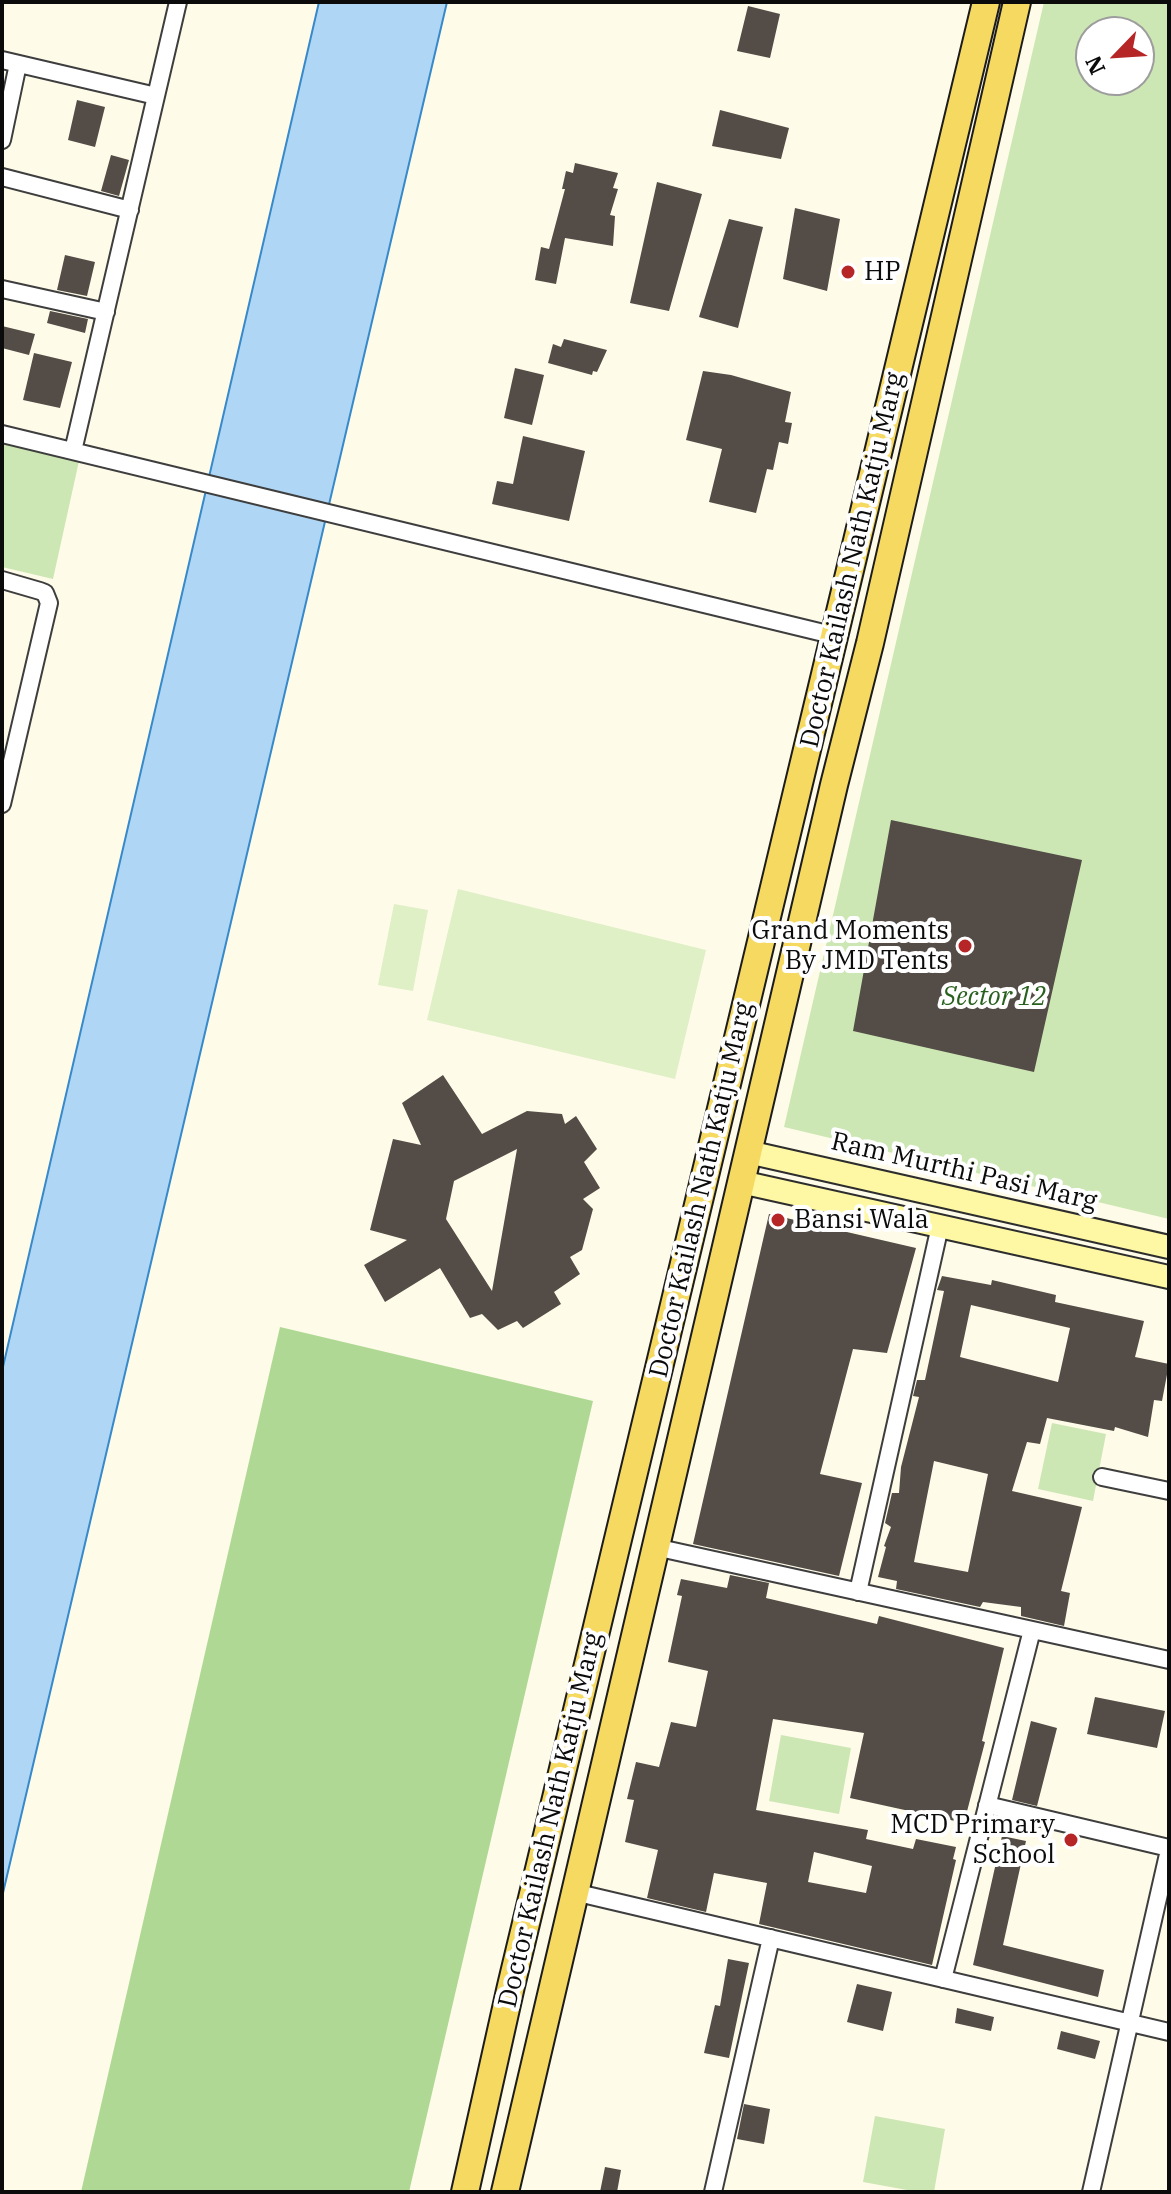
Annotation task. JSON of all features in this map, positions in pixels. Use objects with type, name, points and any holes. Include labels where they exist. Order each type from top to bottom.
[{"type":"main road","name":"Doctor Kailash Nath Katju Marg","points":[[465,2192],[511,1986],[986,2]]},
{"type":"main road","name":"Doctor Kailash Nath Katju Marg","points":[[505,2192],[870,643],[1017,2]]},
{"type":"main road","points":[[783,849],[818,857]]},
{"type":"main road","points":[[597,1626],[635,1634]]},
{"type":"street","points":[[73,451],[178,2]]},
{"type":"street","points":[[2,140],[10,62],[156,96]]},
{"type":"street","points":[[2,177],[130,210]]},
{"type":"street","points":[[2,289],[106,312]]},
{"type":"street","points":[[2,434],[836,636]]},
{"type":"street","points":[[2,580],[45,593],[49,603],[2,804]]},
{"type":"street","name":"Ram Murthi Pasi Marg","points":[[748,1152],[1169,1247]]},
{"type":"street","points":[[741,1182],[1169,1277]]},
{"type":"street","points":[[858,1592],[940,1226]]},
{"type":"street","points":[[1102,1477],[1169,1491]]},
{"type":"street","points":[[655,1547],[1169,1660]]},
{"type":"street","points":[[943,1979],[1032,1630]]},
{"type":"street","points":[[987,1805],[1169,1849],[1091,2192]]},
{"type":"street","points":[[574,1892],[1169,2032]]},
{"type":"street","points":[[713,2192],[771,1938]]},
{"type":"green space","name":"Sector 12","points":[[1044,2],[1169,2],[1169,1219],[784,1127]]},
{"type":"green space","points":[[2,443],[79,461],[53,579],[2,567]]},
{"type":"green space","points":[[458,889],[706,950],[675,1079],[427,1020]]},
{"type":"green space","points":[[394,904],[428,910],[413,991],[378,985]]},
{"type":"green space","points":[[280,1327],[593,1401],[409,2192],[81,2192]]},
{"type":"green space","points":[[1052,1423],[1106,1434],[1093,1501],[1038,1489]]},
{"type":"green space","points":[[781,1735],[851,1748],[839,1814],[769,1801]]},
{"type":"green space","points":[[875,2116],[945,2129],[934,2192],[863,2182]]},
{"type":"water","points":[[319,2],[447,2],[2,1897],[2,1371]]},
{"type":"building","points":[[748,6],[780,14],[770,58],[737,51]]},
{"type":"building","points":[[77,100],[105,107],[95,147],[68,140]]},
{"type":"building","points":[[720,110],[789,128],[781,159],[712,146]]},
{"type":"building","points":[[111,155],[129,160],[119,196],[101,191]]},
{"type":"building","points":[[575,163],[618,173],[613,188],[618,189],[610,215],[615,216],[613,246],[565,238],[556,284],[535,280],[541,247],[549,249],[565,189],[562,189],[566,171],[573,173]]},
{"type":"building","points":[[657,182],[702,194],[669,311],[630,303]]},
{"type":"building","points":[[795,208],[840,219],[827,291],[783,279]]},
{"type":"building","points":[[729,219],[763,227],[738,328],[699,317]]},
{"type":"building","points":[[65,255],[95,262],[87,296],[57,290]]},
{"type":"building","points":[[50,311],[88,319],[85,333],[47,323]]},
{"type":"building","points":[[2,326],[35,334],[29,355],[2,348]]},
{"type":"building","points":[[564,339],[607,350],[597,372],[593,371],[592,375],[548,363],[553,344],[561,347]]},
{"type":"building","points":[[34,353],[72,362],[60,408],[23,400]]},
{"type":"building","points":[[515,368],[544,375],[532,425],[504,418]]},
{"type":"building","points":[[703,371],[731,375],[791,392],[785,422],[792,423],[788,444],[779,442],[773,470],[767,469],[756,513],[709,502],[722,449],[686,440]]},
{"type":"building","points":[[523,436],[585,451],[569,521],[492,504],[497,481],[513,484]]},
{"type":"building","name":"Grand Moments By JMD Tents","points":[[891,820],[1082,860],[1034,1072],[853,1031]]},
{"type":"building","points":[[443,1075],[482,1134],[527,1111],[562,1114],[565,1124],[576,1116],[597,1149],[584,1162],[600,1188],[583,1199],[593,1209],[582,1250],[570,1257],[580,1274],[554,1292],[561,1304],[523,1328],[517,1321],[498,1330],[482,1314],[470,1318],[440,1268],[385,1302],[364,1265],[407,1240],[370,1230],[393,1139],[421,1145],[402,1103]],"holes":[[[517,1149],[492,1291],[446,1219],[454,1181]]]},
{"type":"building","points":[[769,1214],[916,1248],[887,1353],[853,1349],[820,1474],[862,1483],[839,1576],[693,1544]]},
{"type":"building","points":[[942,1276],[991,1285],[992,1280],[1056,1295],[1055,1302],[1144,1321],[1135,1357],[1169,1364],[1162,1401],[1154,1400],[1148,1437],[1115,1427],[1114,1431],[1047,1418],[1040,1444],[1027,1442],[1012,1491],[1082,1507],[1061,1591],[1070,1593],[1064,1626],[1021,1616],[1021,1607],[983,1602],[980,1607],[896,1589],[897,1581],[878,1577],[891,1527],[885,1523],[892,1493],[899,1493],[901,1467],[919,1397],[913,1396],[917,1380],[925,1380],[944,1291],[937,1290]],"holes":[[[971,1305],[1070,1328],[1058,1382],[960,1357]],[[934,1461],[988,1474],[968,1572],[914,1562]]]},
{"type":"building","points":[[730,1575],[769,1583],[766,1598],[877,1624],[879,1616],[1004,1648],[982,1741],[985,1742],[964,1823],[850,1798],[864,1733],[773,1719],[756,1810],[868,1830],[866,1839],[913,1849],[916,1839],[956,1847],[953,1859],[956,1860],[932,1965],[759,1924],[767,1883],[714,1873],[706,1912],[647,1898],[658,1850],[625,1842],[634,1800],[627,1799],[636,1762],[659,1767],[671,1722],[696,1727],[708,1671],[668,1662],[682,1596],[677,1595],[681,1579],[727,1588]],"holes":[[[814,1852],[872,1866],[866,1893],[808,1882]]]},
{"type":"building","points":[[1095,1697],[1165,1711],[1157,1748],[1087,1734]]},
{"type":"building","points":[[1031,1721],[1057,1728],[1037,1806],[1012,1800]]},
{"type":"building","points":[[1002,1836],[1026,1841],[1003,1945],[1104,1970],[1098,1997],[973,1965]]},
{"type":"building","points":[[728,1959],[749,1963],[729,2058],[704,2053],[715,2005],[720,2006]]},
{"type":"building","points":[[857,1984],[892,1992],[883,2031],[847,2022]]},
{"type":"building","points":[[957,2008],[994,2017],[991,2031],[955,2023]]},
{"type":"building","points":[[1061,2031],[1100,2041],[1095,2059],[1057,2049]]},
{"type":"building","points":[[744,2104],[770,2109],[764,2144],[737,2139]]},
{"type":"building","points":[[605,2167],[621,2170],[617,2192],[600,2192]]},
{"type":"place","name":"HP","points":[[848,272]]},
{"type":"place","name":"Grand Moments By JMD Tents","points":[[965,946]]},
{"type":"place","name":"Bansi Wala","points":[[778,1220]]},
{"type":"place","name":"MCD Primary School","points":[[1071,1840]]}]
